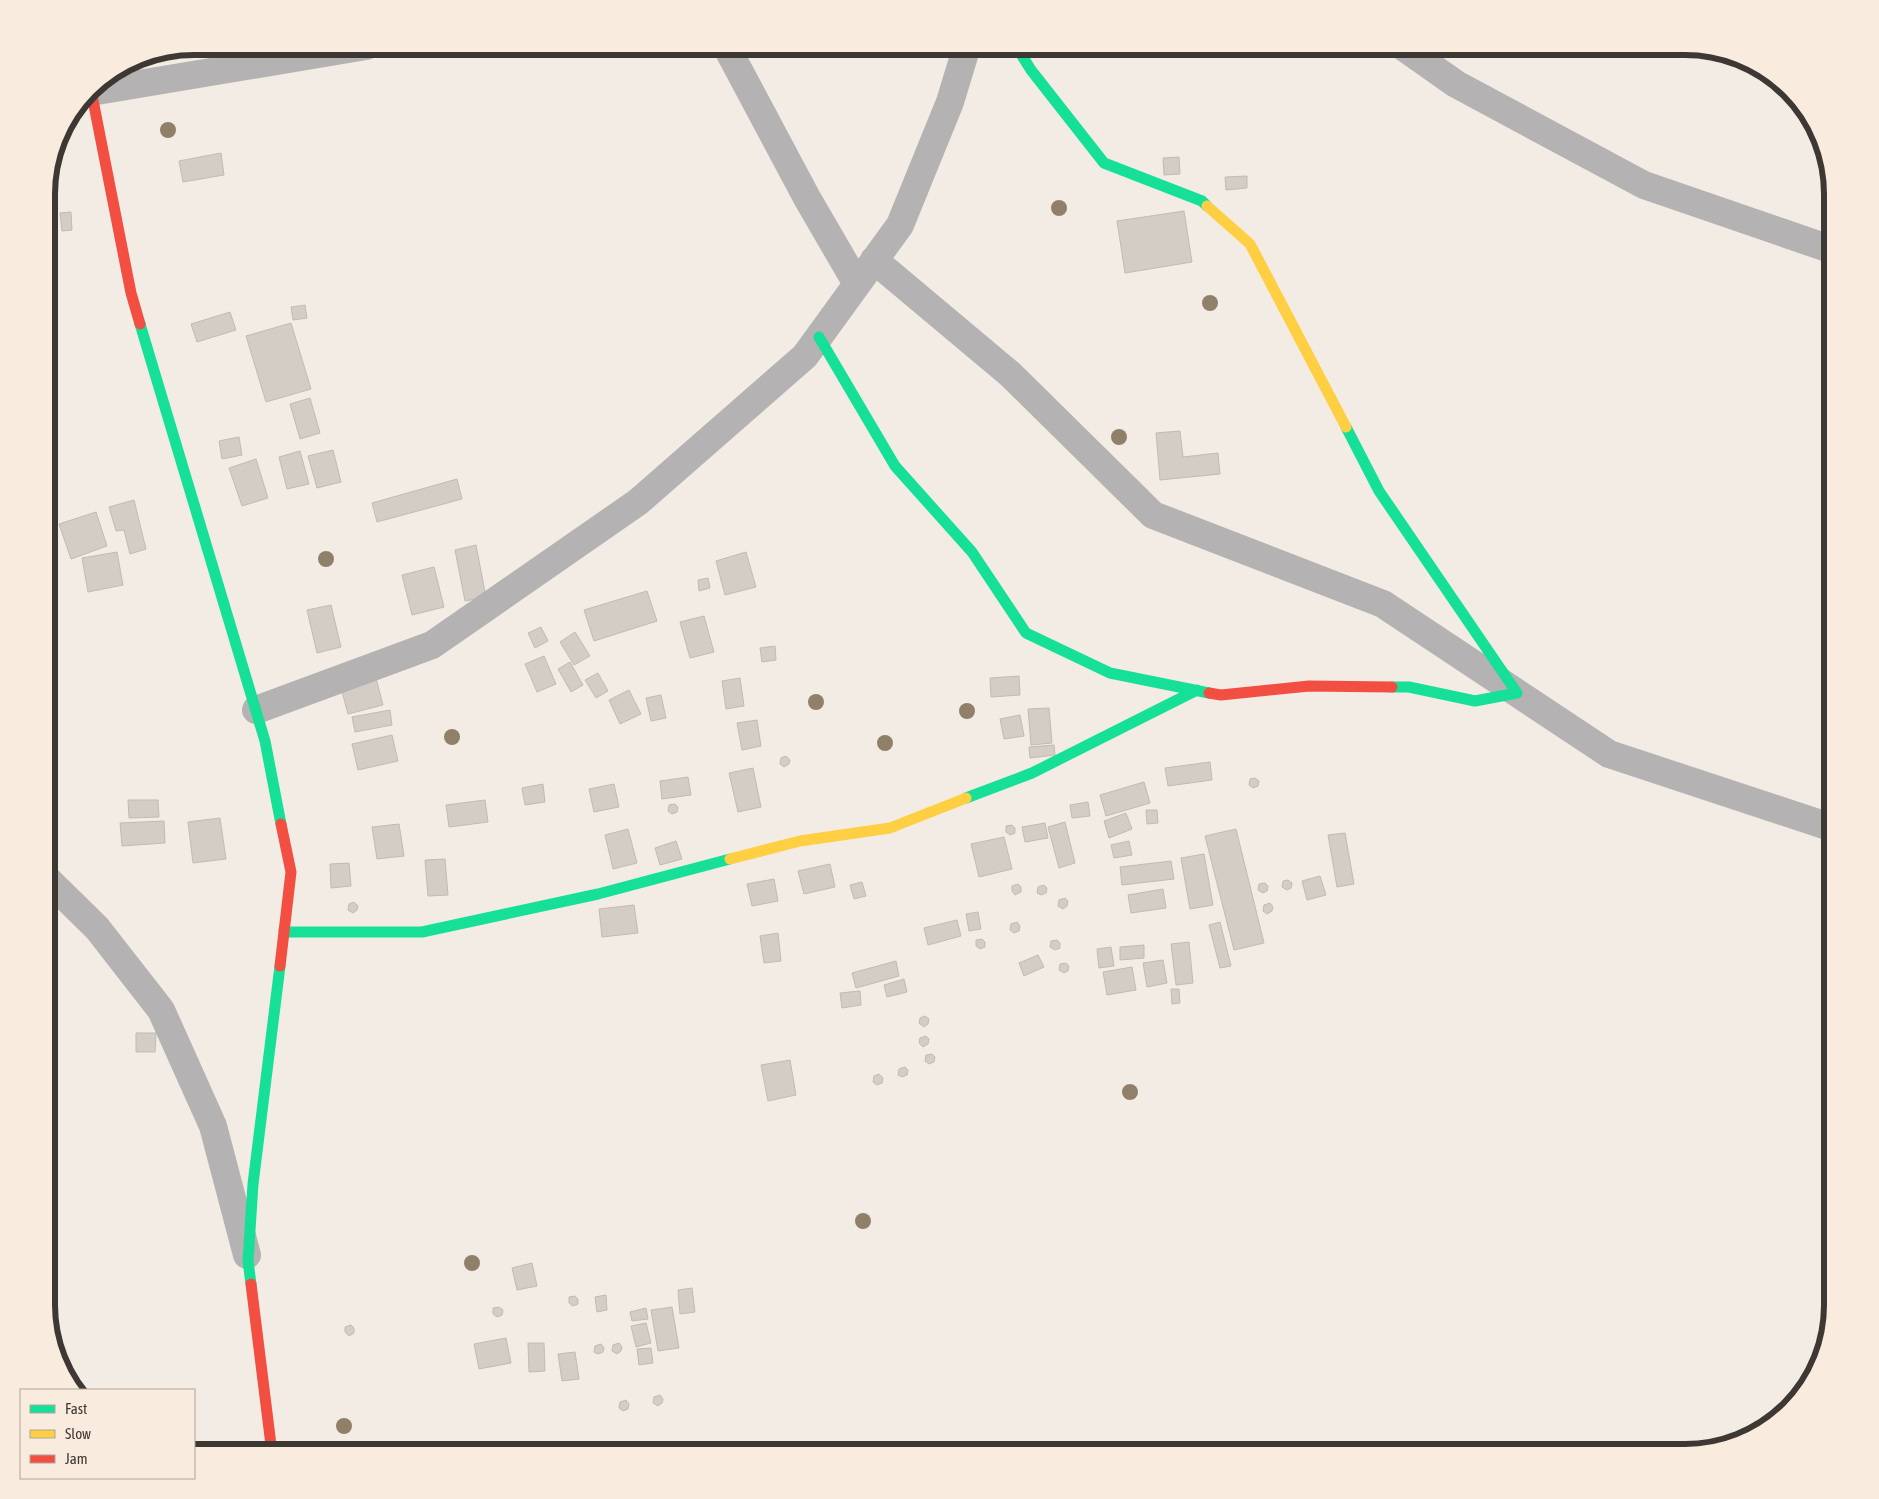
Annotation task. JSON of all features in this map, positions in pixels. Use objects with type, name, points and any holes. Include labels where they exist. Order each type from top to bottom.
[{"type":"street","points":[[101,90],[312,55]]},
{"type":"street","points":[[731,55],[807,198],[857,284]]},
{"type":"street","points":[[256,710],[432,645],[638,502],[805,356],[900,225],[950,102],[964,55]]},
{"type":"street","points":[[1022,55],[1031,70],[1104,163],[1202,201],[1250,244],[1379,491],[1517,693]]},
{"type":"street","points":[[1415,55],[1456,84],[1644,185],[1824,247]]},
{"type":"street","points":[[92,101],[131,293],[265,741],[291,872],[253,1184],[248,1261]]},
{"type":"street","points":[[874,260],[1010,374],[1153,515],[1383,604],[1609,754],[1824,825]]},
{"type":"street","points":[[819,337],[895,466],[972,552],[1026,633],[1110,673],[1221,695],[1309,686],[1409,686],[1475,701],[1517,693]]},
{"type":"street","points":[[284,930],[286,932],[422,932],[598,894],[800,841],[890,828],[1032,773],[1197,690]]},
{"type":"street","points":[[55,887],[97,928],[161,1010],[213,1126],[248,1261],[271,1444]]},
{"type":"building","points":[[221,153],[224,175],[183,182],[179,161]]},
{"type":"building","points":[[1179,157],[1180,174],[1164,175],[1163,158]]},
{"type":"building","points":[[1247,176],[1247,188],[1226,190],[1225,177]]},
{"type":"building","points":[[1184,211],[1192,262],[1125,273],[1117,221]]},
{"type":"building","points":[[71,212],[72,230],[62,231],[60,213]]},
{"type":"building","points":[[305,305],[307,318],[293,320],[291,307]]},
{"type":"building","points":[[230,312],[236,330],[197,342],[191,324]]},
{"type":"building","points":[[291,323],[311,389],[266,402],[246,336]]},
{"type":"building","points":[[310,398],[320,433],[300,439],[290,404]]},
{"type":"building","points":[[1180,431],[1183,457],[1218,453],[1220,474],[1160,480],[1156,433]]},
{"type":"building","points":[[239,437],[242,455],[222,459],[219,441]]},
{"type":"building","points":[[333,450],[341,482],[317,488],[308,456]]},
{"type":"building","points":[[300,451],[309,484],[287,489],[279,457]]},
{"type":"building","points":[[256,459],[268,498],[242,506],[229,468]]},
{"type":"building","points":[[457,479],[462,499],[377,522],[372,503]]},
{"type":"building","points":[[134,500],[146,549],[130,554],[124,530],[116,531],[109,507]]},
{"type":"building","points":[[96,512],[107,546],[71,559],[59,524]]},
{"type":"building","points":[[476,545],[486,597],[465,601],[455,550]]},
{"type":"building","points":[[117,552],[123,585],[88,592],[82,558]]},
{"type":"building","points":[[746,552],[756,587],[725,595],[716,561]]},
{"type":"building","points":[[434,567],[444,607],[412,615],[402,575]]},
{"type":"building","points":[[708,578],[710,588],[699,591],[698,580]]},
{"type":"building","points":[[647,591],[657,621],[594,641],[584,610]]},
{"type":"building","points":[[331,605],[341,647],[317,653],[307,610]]},
{"type":"building","points":[[704,616],[714,652],[690,658],[680,622]]},
{"type":"building","points":[[541,627],[548,641],[535,648],[528,633]]},
{"type":"building","points":[[575,632],[590,656],[574,665],[560,642]]},
{"type":"building","points":[[775,646],[776,660],[762,662],[760,648]]},
{"type":"building","points":[[544,656],[556,684],[537,692],[525,664]]},
{"type":"building","points":[[570,662],[583,685],[571,692],[558,669]]},
{"type":"building","points":[[598,673],[608,691],[596,698],[585,680]]},
{"type":"building","points":[[1019,676],[1020,695],[991,697],[990,678]]},
{"type":"building","points":[[376,678],[383,705],[348,714],[341,688]]},
{"type":"building","points":[[740,678],[744,706],[726,709],[722,681]]},
{"type":"building","points":[[629,690],[641,714],[620,724],[609,700]]},
{"type":"building","points":[[661,695],[666,718],[651,721],[646,698]]},
{"type":"building","points":[[1049,708],[1052,743],[1031,745],[1028,709]]},
{"type":"building","points":[[390,710],[392,725],[355,732],[352,717]]},
{"type":"building","points":[[1020,715],[1024,736],[1004,739],[1000,719]]},
{"type":"building","points":[[757,720],[761,746],[742,750],[737,723]]},
{"type":"building","points":[[392,735],[398,761],[358,770],[352,744]]},
{"type":"building","points":[[1054,745],[1055,755],[1030,758],[1029,747]]},
{"type":"building","points":[[786,756],[790,760],[789,764],[784,767],[780,764],[781,758]]},
{"type":"building","points":[[1210,762],[1212,780],[1168,786],[1165,768]]},
{"type":"building","points":[[753,768],[761,807],[738,812],[729,773]]},
{"type":"building","points":[[688,777],[691,795],[662,799],[660,781]]},
{"type":"building","points":[[1255,778],[1259,781],[1258,786],[1253,788],[1249,785],[1250,779]]},
{"type":"building","points":[[1144,782],[1150,803],[1106,816],[1100,795]]},
{"type":"building","points":[[543,784],[545,802],[525,805],[522,788]]},
{"type":"building","points":[[614,784],[619,807],[594,812],[589,789]]},
{"type":"building","points":[[128,800],[158,800],[159,817],[129,818]]},
{"type":"building","points":[[485,800],[488,822],[449,827],[446,805]]},
{"type":"building","points":[[1088,802],[1090,816],[1072,818],[1070,805]]},
{"type":"building","points":[[675,804],[678,807],[677,812],[672,814],[668,811],[669,805]]},
{"type":"building","points":[[1146,810],[1157,810],[1158,823],[1147,824]]},
{"type":"building","points":[[1126,813],[1132,829],[1109,838],[1104,821]]},
{"type":"building","points":[[220,818],[226,859],[193,863],[188,822]]},
{"type":"building","points":[[164,821],[165,843],[122,846],[120,823]]},
{"type":"building","points":[[1065,822],[1075,863],[1059,868],[1048,827]]},
{"type":"building","points":[[1045,823],[1048,838],[1025,842],[1022,827]]},
{"type":"building","points":[[399,824],[404,856],[377,859],[372,827]]},
{"type":"building","points":[[1012,825],[1015,828],[1015,833],[1010,835],[1006,832],[1006,826]]},
{"type":"building","points":[[628,829],[637,863],[613,869],[605,835]]},
{"type":"building","points":[[1236,829],[1264,943],[1234,950],[1205,836]]},
{"type":"building","points":[[1345,833],[1354,884],[1337,887],[1328,835]]},
{"type":"building","points":[[1004,837],[1012,869],[979,877],[971,844]]},
{"type":"building","points":[[676,841],[682,859],[660,865],[655,848]]},
{"type":"building","points":[[1129,841],[1132,855],[1114,858],[1111,845]]},
{"type":"building","points":[[1204,854],[1213,905],[1190,909],[1181,858]]},
{"type":"building","points":[[445,859],[448,895],[428,896],[425,860]]},
{"type":"building","points":[[1171,861],[1174,879],[1122,885],[1120,867]]},
{"type":"building","points":[[349,863],[351,886],[331,888],[330,864]]},
{"type":"building","points":[[830,864],[835,887],[804,894],[798,871]]},
{"type":"building","points":[[1320,876],[1326,895],[1307,900],[1302,881]]},
{"type":"building","points":[[774,879],[778,901],[752,906],[747,884]]},
{"type":"building","points":[[1288,880],[1292,883],[1291,888],[1287,890],[1282,887],[1283,881]]},
{"type":"building","points":[[862,882],[866,896],[854,899],[850,885]]},
{"type":"building","points":[[1265,883],[1268,886],[1267,891],[1263,893],[1258,890],[1259,884]]},
{"type":"building","points":[[1018,884],[1021,887],[1021,892],[1015,895],[1012,891],[1012,886]]},
{"type":"building","points":[[1044,885],[1047,888],[1046,893],[1041,895],[1037,893],[1038,887]]},
{"type":"building","points":[[1163,889],[1166,908],[1131,913],[1128,895]]},
{"type":"building","points":[[1065,898],[1068,901],[1067,906],[1063,909],[1058,906],[1059,900]]},
{"type":"building","points":[[354,902],[358,906],[357,910],[353,913],[348,910],[349,904]]},
{"type":"building","points":[[1270,903],[1273,907],[1272,911],[1267,914],[1263,911],[1264,905]]},
{"type":"building","points":[[634,905],[638,933],[602,937],[599,909]]},
{"type":"building","points":[[978,912],[981,929],[969,931],[966,914]]},
{"type":"building","points":[[957,920],[961,936],[928,945],[924,928]]},
{"type":"building","points":[[1017,922],[1020,926],[1019,931],[1014,933],[1010,930],[1011,924]]},
{"type":"building","points":[[1220,922],[1231,966],[1220,968],[1209,925]]},
{"type":"building","points":[[778,933],[781,961],[764,963],[760,936]]},
{"type":"building","points":[[982,939],[985,942],[985,947],[980,949],[976,946],[976,940]]},
{"type":"building","points":[[1057,940],[1060,943],[1060,948],[1055,950],[1050,947],[1051,941]]},
{"type":"building","points":[[1189,942],[1193,983],[1176,985],[1171,944]]},
{"type":"building","points":[[1144,945],[1144,958],[1120,960],[1120,947]]},
{"type":"building","points":[[1111,947],[1114,966],[1099,968],[1097,949]]},
{"type":"building","points":[[1038,955],[1044,967],[1024,976],[1019,963]]},
{"type":"building","points":[[1163,960],[1167,983],[1147,987],[1143,963]]},
{"type":"building","points":[[896,961],[899,976],[856,988],[852,973]]},
{"type":"building","points":[[1066,963],[1069,966],[1068,971],[1064,973],[1059,970],[1060,964]]},
{"type":"building","points":[[1132,967],[1136,990],[1107,995],[1103,972]]},
{"type":"building","points":[[904,979],[907,992],[887,997],[884,985]]},
{"type":"building","points":[[1171,989],[1179,989],[1180,1003],[1172,1004]]},
{"type":"building","points":[[860,991],[861,1005],[842,1008],[840,993]]},
{"type":"building","points":[[925,1016],[929,1019],[928,1024],[924,1027],[919,1023],[920,1018]]},
{"type":"building","points":[[136,1033],[156,1033],[155,1052],[136,1052]]},
{"type":"building","points":[[926,1036],[929,1039],[928,1044],[923,1047],[919,1043],[920,1038]]},
{"type":"building","points":[[932,1054],[935,1057],[934,1062],[929,1064],[925,1061],[926,1055]]},
{"type":"building","points":[[790,1060],[796,1095],[768,1101],[761,1065]]},
{"type":"building","points":[[905,1067],[908,1070],[907,1075],[902,1077],[898,1075],[899,1069]]},
{"type":"building","points":[[879,1074],[883,1078],[882,1083],[877,1085],[873,1082],[874,1076]]},
{"type":"building","points":[[532,1263],[537,1286],[517,1290],[512,1268]]},
{"type":"building","points":[[692,1288],[695,1312],[680,1314],[678,1290]]},
{"type":"building","points":[[606,1295],[607,1310],[597,1312],[595,1297]]},
{"type":"building","points":[[575,1296],[578,1299],[578,1304],[573,1306],[569,1303],[569,1297]]},
{"type":"building","points":[[499,1307],[503,1310],[502,1315],[497,1317],[493,1314],[493,1308]]},
{"type":"building","points":[[672,1307],[679,1348],[658,1351],[651,1310]]},
{"type":"building","points":[[646,1308],[648,1319],[632,1321],[630,1312]]},
{"type":"building","points":[[646,1323],[651,1343],[636,1347],[631,1326]]},
{"type":"building","points":[[351,1325],[354,1328],[354,1333],[349,1336],[345,1332],[345,1327]]},
{"type":"building","points":[[506,1338],[511,1363],[479,1369],[474,1344]]},
{"type":"building","points":[[528,1343],[544,1343],[545,1371],[529,1372]]},
{"type":"building","points":[[619,1343],[622,1347],[621,1351],[617,1354],[612,1351],[613,1345]]},
{"type":"building","points":[[601,1344],[604,1348],[603,1352],[598,1354],[594,1352],[595,1346]]},
{"type":"building","points":[[651,1348],[653,1363],[639,1365],[637,1349]]},
{"type":"building","points":[[575,1352],[579,1379],[562,1381],[558,1354]]},
{"type":"building","points":[[660,1395],[663,1399],[662,1403],[658,1406],[653,1403],[654,1397]]},
{"type":"building","points":[[626,1400],[629,1404],[628,1409],[623,1411],[619,1408],[620,1402]]},
{"type":"traffic: fast","points":[[1022,55],[1031,70],[1104,163],[1202,201],[1207,206]]},
{"type":"traffic: fast","points":[[140,324],[265,741],[281,824]]},
{"type":"traffic: fast","points":[[819,337],[895,466],[972,552],[1026,633],[1110,673],[1209,693]]},
{"type":"traffic: fast","points":[[1346,427],[1379,491],[1517,693],[1475,701],[1409,687],[1392,687]]},
{"type":"traffic: fast","points":[[966,798],[1032,773],[1197,690]]},
{"type":"traffic: fast","points":[[284,930],[286,932],[422,932],[598,894],[730,859]]},
{"type":"traffic: fast","points":[[251,1284],[248,1261],[253,1184],[280,966]]},
{"type":"traffic: slow","points":[[1207,206],[1250,244],[1346,427]]},
{"type":"traffic: slow","points":[[730,859],[800,841],[890,828],[966,798]]},
{"type":"traffic: jam","points":[[93,99],[131,293],[140,324]]},
{"type":"traffic: jam","points":[[1209,693],[1221,695],[1309,686],[1392,687]]},
{"type":"traffic: jam","points":[[280,966],[291,872],[281,824]]},
{"type":"traffic: jam","points":[[251,1284],[271,1444]]}]
